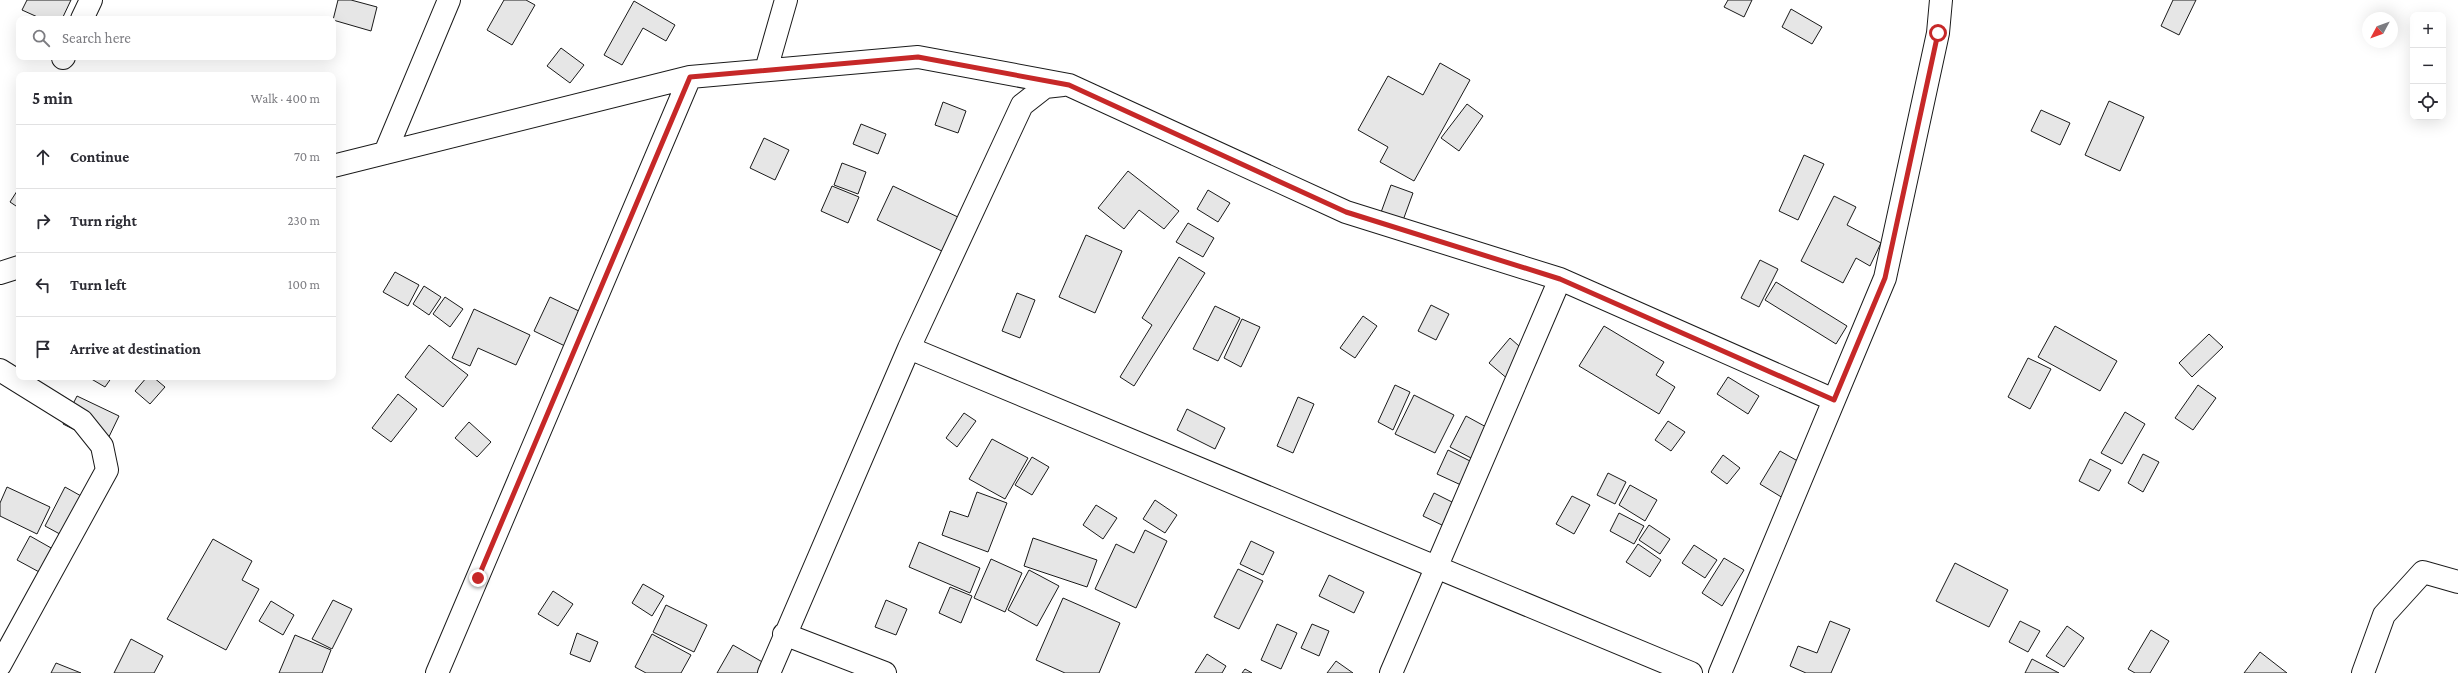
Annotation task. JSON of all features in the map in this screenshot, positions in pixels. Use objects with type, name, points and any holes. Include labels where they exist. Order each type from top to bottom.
[{"type":"street","points":[[83,16],[90,0]]},
{"type":"street","points":[[385,153],[449,0]]},
{"type":"street","points":[[766,70],[786,0]]},
{"type":"street","points":[[1720,673],[1885,278],[1938,33],[1941,0]]},
{"type":"street","points":[[336,165],[690,77],[918,57],[1069,85],[1346,212],[1560,279],[1834,400]]},
{"type":"street","points":[[437,673],[690,77]]},
{"type":"street","points":[[769,673],[784,634],[909,348],[1022,105],[1045,87],[1069,85]]},
{"type":"street","points":[[0,273],[16,268]]},
{"type":"street","points":[[1392,673],[1560,279]]},
{"type":"street","points":[[909,348],[1691,673]]},
{"type":"street","points":[[0,370],[16,380]]},
{"type":"street","points":[[0,665],[107,470],[102,446],[82,421],[16,380]]},
{"type":"street","points":[[2363,673],[2384,615],[2423,572],[2458,582]]},
{"type":"street","points":[[784,634],[885,673]]},
{"type":"building","points":[[27,0],[71,0],[63,16],[35,16],[22,10]]},
{"type":"building","points":[[338,0],[351,0],[377,7],[371,31],[336,21],[336,16],[334,16]]},
{"type":"building","points":[[504,0],[526,0],[535,5],[512,45],[487,30]]},
{"type":"building","points":[[1728,0],[1752,0],[1744,17],[1724,7]]},
{"type":"building","points":[[2173,0],[2196,0],[2179,35],[2161,26]]},
{"type":"building","points":[[634,1],[675,25],[666,41],[643,28],[622,65],[604,55]]},
{"type":"building","points":[[1791,9],[1822,27],[1812,44],[1782,27]]},
{"type":"building","points":[[561,48],[584,65],[570,83],[547,66]]},
{"type":"building","points":[[1440,63],[1470,80],[1414,181],[1380,162],[1388,147],[1358,130],[1388,76],[1423,95]]},
{"type":"building","points":[[2109,101],[2144,117],[2120,171],[2085,155]]},
{"type":"building","points":[[943,102],[966,111],[958,133],[935,125]]},
{"type":"building","points":[[1467,104],[1483,116],[1459,151],[1441,138]]},
{"type":"building","points":[[2041,110],[2070,123],[2060,145],[2031,131]]},
{"type":"building","points":[[861,124],[886,134],[878,154],[853,144]]},
{"type":"building","points":[[764,138],[789,150],[775,180],[750,168]]},
{"type":"building","points":[[1804,155],[1824,164],[1798,220],[1779,211]]},
{"type":"building","points":[[842,163],[866,172],[858,194],[834,185]]},
{"type":"building","points":[[1128,171],[1179,211],[1164,229],[1139,210],[1124,229],[1098,208]]},
{"type":"building","points":[[1391,185],[1413,193],[1398,234],[1376,226]]},
{"type":"building","points":[[832,186],[859,197],[848,223],[821,211]]},
{"type":"building","points":[[893,186],[962,219],[946,253],[877,220]]},
{"type":"building","points":[[1208,190],[1230,203],[1218,222],[1197,209]]},
{"type":"building","points":[[16,193],[16,206],[10,202]]},
{"type":"building","points":[[1834,196],[1856,207],[1847,225],[1881,243],[1870,266],[1856,258],[1843,283],[1801,261]]},
{"type":"building","points":[[1188,223],[1214,238],[1203,257],[1176,242]]},
{"type":"building","points":[[1086,235],[1122,251],[1095,313],[1059,297]]},
{"type":"building","points":[[1179,257],[1205,273],[1134,386],[1120,377],[1152,325],[1142,318]]},
{"type":"building","points":[[1760,260],[1778,269],[1759,307],[1741,298]]},
{"type":"building","points":[[395,272],[419,285],[408,306],[383,292]]},
{"type":"building","points":[[1776,282],[1847,326],[1836,344],[1765,300]]},
{"type":"building","points":[[424,286],[441,297],[429,315],[413,304]]},
{"type":"building","points":[[1017,293],[1035,300],[1020,338],[1002,331]]},
{"type":"building","points":[[445,297],[463,309],[450,327],[433,314]]},
{"type":"building","points":[[550,297],[583,313],[567,347],[534,331]]},
{"type":"building","points":[[1431,305],[1449,314],[1436,340],[1418,331]]},
{"type":"building","points":[[1215,306],[1240,318],[1218,361],[1193,349]]},
{"type":"building","points":[[474,309],[530,335],[516,365],[478,348],[470,366],[452,358]]},
{"type":"building","points":[[1363,316],[1377,326],[1355,358],[1340,348]]},
{"type":"building","points":[[1242,319],[1260,327],[1241,367],[1224,358]]},
{"type":"building","points":[[1604,326],[1664,362],[1656,375],[1675,387],[1659,414],[1579,366]]},
{"type":"building","points":[[2055,326],[2117,361],[2100,391],[2038,357]]},
{"type":"building","points":[[2209,334],[2223,347],[2192,377],[2179,363]]},
{"type":"building","points":[[1510,338],[1537,362],[1516,386],[1489,363]]},
{"type":"building","points":[[429,345],[468,375],[443,407],[405,377]]},
{"type":"building","points":[[2028,358],[2051,369],[2030,409],[2008,397]]},
{"type":"building","points":[[1728,377],[1759,396],[1748,414],[1717,394]]},
{"type":"building","points":[[93,380],[110,380],[105,387]]},
{"type":"building","points":[[144,380],[157,380],[165,387],[150,404],[135,391]]},
{"type":"building","points":[[1395,385],[1410,392],[1393,430],[1378,422]]},
{"type":"building","points":[[2198,385],[2216,398],[2193,430],[2175,418]]},
{"type":"building","points":[[398,394],[417,409],[391,442],[372,428]]},
{"type":"building","points":[[1414,395],[1454,415],[1435,453],[1395,434]]},
{"type":"building","points":[[77,396],[119,416],[105,445],[63,424]]},
{"type":"building","points":[[1298,397],[1314,404],[1293,453],[1277,446]]},
{"type":"building","points":[[1187,409],[1225,428],[1215,449],[1177,430]]},
{"type":"building","points":[[2125,412],[2145,424],[2122,464],[2101,453]]},
{"type":"building","points":[[964,413],[976,421],[957,447],[946,438]]},
{"type":"building","points":[[1466,416],[1488,428],[1473,459],[1450,447]]},
{"type":"building","points":[[1668,421],[1685,432],[1671,451],[1655,440]]},
{"type":"building","points":[[469,422],[491,442],[477,457],[455,438]]},
{"type":"building","points":[[992,439],[1028,458],[1005,499],[969,479]]},
{"type":"building","points":[[1448,450],[1472,462],[1461,485],[1437,474]]},
{"type":"building","points":[[1780,451],[1803,464],[1783,498],[1760,484]]},
{"type":"building","points":[[2143,454],[2159,462],[2143,492],[2128,483]]},
{"type":"building","points":[[1723,455],[1740,468],[1727,484],[1711,472]]},
{"type":"building","points":[[1032,457],[1049,467],[1032,495],[1015,485]]},
{"type":"building","points":[[2090,459],[2111,470],[2099,491],[2079,481]]},
{"type":"building","points":[[1608,473],[1626,482],[1615,504],[1597,495]]},
{"type":"building","points":[[1630,485],[1657,500],[1645,521],[1619,505]]},
{"type":"building","points":[[7,487],[50,507],[37,534],[0,516],[0,503]]},
{"type":"building","points":[[65,487],[90,501],[69,539],[45,526]]},
{"type":"building","points":[[977,492],[1007,503],[988,552],[942,535],[950,511],[968,517]]},
{"type":"building","points":[[1434,493],[1454,503],[1444,526],[1423,516]]},
{"type":"building","points":[[1572,496],[1590,505],[1574,534],[1556,524]]},
{"type":"building","points":[[1155,500],[1177,515],[1165,533],[1143,519]]},
{"type":"building","points":[[1096,505],[1117,518],[1103,539],[1083,525]]},
{"type":"building","points":[[1619,513],[1644,526],[1634,544],[1610,531]]},
{"type":"building","points":[[1649,525],[1670,539],[1660,554],[1639,540]]},
{"type":"building","points":[[1145,530],[1167,541],[1136,608],[1095,589],[1116,544],[1134,553]]},
{"type":"building","points":[[30,536],[67,557],[54,580],[17,560]]},
{"type":"building","points":[[1033,538],[1097,560],[1087,587],[1024,566]]},
{"type":"building","points":[[213,539],[252,561],[242,580],[259,589],[226,650],[167,619]]},
{"type":"building","points":[[1251,541],[1274,552],[1263,575],[1240,564]]},
{"type":"building","points":[[919,542],[980,568],[970,593],[909,567]]},
{"type":"building","points":[[1638,544],[1661,560],[1650,577],[1626,562]]},
{"type":"building","points":[[1694,545],[1717,560],[1705,578],[1682,563]]},
{"type":"building","points":[[1724,558],[1744,570],[1722,606],[1702,593]]},
{"type":"building","points":[[991,559],[1022,573],[1005,612],[974,598]]},
{"type":"building","points":[[1955,563],[2008,590],[1989,627],[1936,601]]},
{"type":"building","points":[[1238,569],[1263,581],[1239,629],[1214,617]]},
{"type":"building","points":[[1029,570],[1059,586],[1037,626],[1008,610]]},
{"type":"building","points":[[1329,575],[1364,592],[1354,613],[1319,596]]},
{"type":"building","points":[[643,584],[664,596],[652,616],[632,603]]},
{"type":"building","points":[[950,587],[972,596],[961,623],[939,613]]},
{"type":"building","points":[[553,591],[573,604],[558,626],[538,614]]},
{"type":"building","points":[[1063,598],[1120,623],[1099,673],[1065,673],[1036,660]]},
{"type":"building","points":[[333,600],[352,609],[332,649],[312,639]]},
{"type":"building","points":[[886,600],[907,609],[896,635],[875,627]]},
{"type":"building","points":[[271,601],[294,615],[283,635],[259,621]]},
{"type":"building","points":[[666,605],[707,625],[694,652],[653,632]]},
{"type":"building","points":[[1830,621],[1850,629],[1831,673],[1806,673],[1790,666],[1798,646],[1817,653]]},
{"type":"building","points":[[2020,621],[2040,631],[2028,652],[2009,642]]},
{"type":"building","points":[[1277,624],[1297,633],[1281,669],[1261,660]]},
{"type":"building","points":[[1312,624],[1329,631],[1319,656],[1301,648]]},
{"type":"building","points":[[2067,626],[2084,638],[2064,667],[2046,656]]},
{"type":"building","points":[[2151,630],[2169,641],[2150,673],[2135,673],[2128,669]]},
{"type":"building","points":[[577,633],[598,642],[590,662],[570,654]]},
{"type":"building","points":[[652,634],[691,655],[681,673],[646,673],[635,667]]},
{"type":"building","points":[[295,635],[331,650],[322,673],[279,673]]},
{"type":"building","points":[[131,639],[163,656],[154,673],[114,673]]},
{"type":"building","points":[[733,645],[771,667],[768,673],[717,673]]},
{"type":"building","points":[[2260,652],[2287,673],[2244,673]]},
{"type":"building","points":[[1207,654],[1226,666],[1222,673],[1195,673]]},
{"type":"building","points":[[2032,659],[2059,673],[2025,673]]},
{"type":"building","points":[[1336,661],[1353,673],[1327,673]]},
{"type":"building","points":[[56,663],[81,673],[51,673]]},
{"type":"building","points":[[1245,669],[1252,673],[1242,673]]},
{"type":"route","points":[[478,578],[690,77],[918,57],[1069,85],[1346,212],[1560,279],[1834,400],[1885,278],[1938,33]]}]
